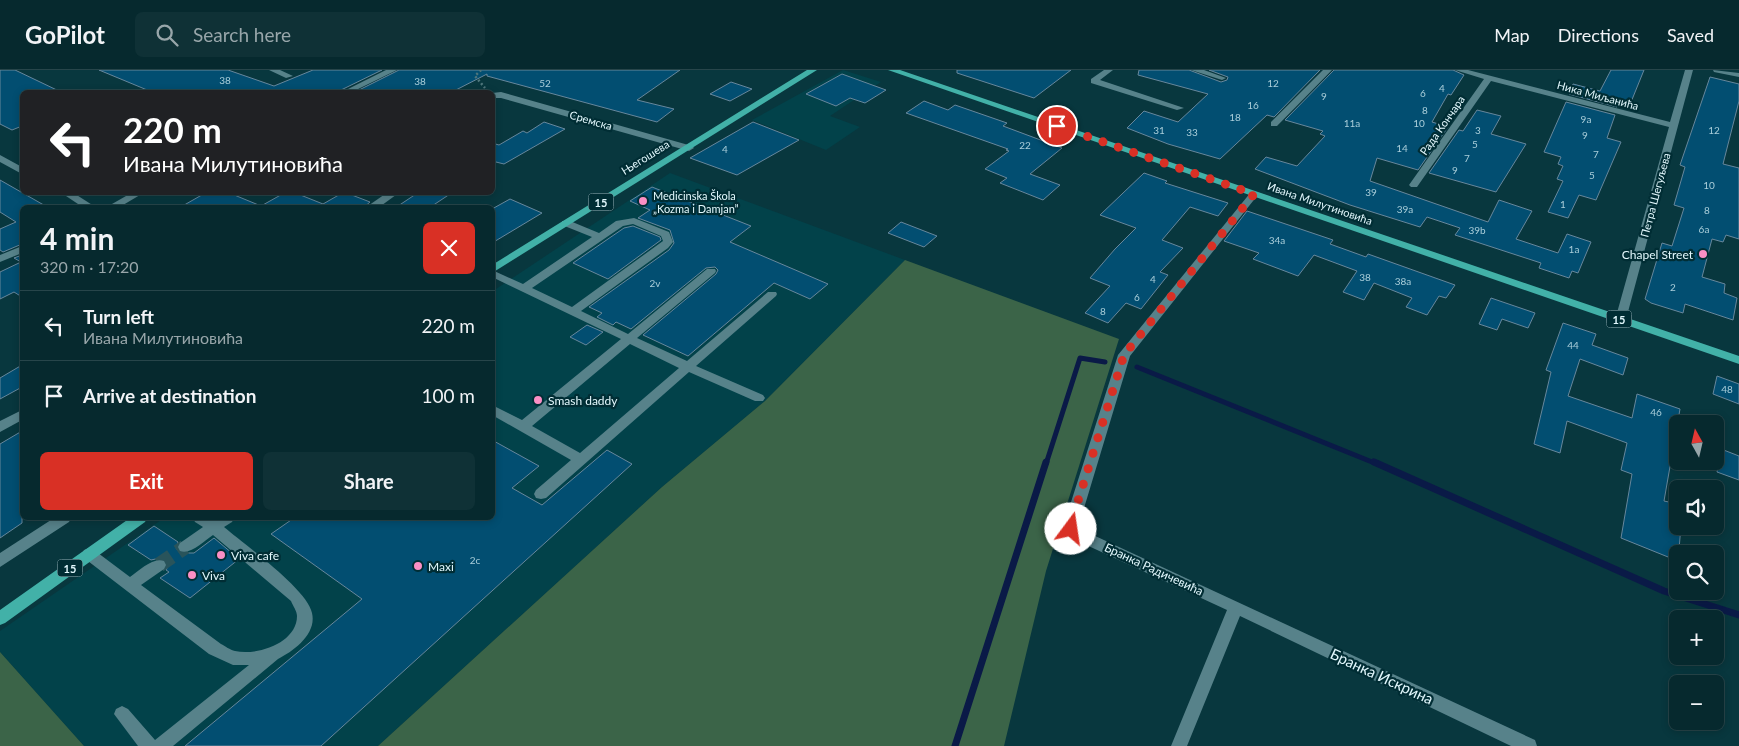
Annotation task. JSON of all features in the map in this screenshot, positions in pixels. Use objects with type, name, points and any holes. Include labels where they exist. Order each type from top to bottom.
[{"type":"main road","name":"Његошева","points":[[495,270],[566,223],[813,70]]},
{"type":"main road","name":"Ивана Милутиновића","points":[[892,70],[1739,360]]},
{"type":"main road","name":"15","points":[[0,618],[137,520]]},
{"type":"street","points":[[273,70],[289,76]]},
{"type":"street","points":[[350,90],[392,70]]},
{"type":"street","points":[[1109,70],[1094,81],[1180,108]]},
{"type":"street","points":[[1195,70],[1222,78]]},
{"type":"street","points":[[1274,124],[1328,70]]},
{"type":"street","name":"Ника Миљанића","points":[[1459,70],[1674,126]]},
{"type":"street","name":"Петра Шегуљева","points":[[1621,320],[1689,70]]},
{"type":"street","points":[[1717,70],[1739,75]]},
{"type":"street","name":"Рада Кончара","points":[[1414,185],[1489,78]]},
{"type":"street","name":"Сремска","points":[[495,96],[500,95],[689,148]]},
{"type":"street","points":[[0,158],[20,169]]},
{"type":"street","name":"Бранка Радичевића","points":[[1236,607],[1074,533],[1071,529],[1072,520],[1124,355],[1254,194]]},
{"type":"street","points":[[69,195],[87,205]]},
{"type":"street","points":[[116,205],[135,195]]},
{"type":"street","points":[[375,205],[391,195]]},
{"type":"street","points":[[524,288],[620,223],[634,221],[665,234],[668,242],[573,312]]},
{"type":"street","points":[[566,223],[600,237]]},
{"type":"street","points":[[0,259],[20,250]]},
{"type":"street","points":[[522,427],[711,271]]},
{"type":"street","points":[[495,274],[688,368],[759,398]]},
{"type":"street","points":[[542,494],[772,294]]},
{"type":"street","points":[[495,411],[581,460]]},
{"type":"street","points":[[0,427],[20,415]]},
{"type":"street","points":[[0,561],[61,520]]},
{"type":"street","points":[[160,746],[274,654],[291,643],[303,629],[305,613],[296,597],[214,526],[204,520]]},
{"type":"street","points":[[185,547],[224,520]]},
{"type":"street","points":[[89,554],[215,649],[233,658],[252,658],[274,654]]},
{"type":"street","points":[[130,585],[159,565]]},
{"type":"street","points":[[1179,746],[1236,607]]},
{"type":"street","name":"Бранка Искрина","points":[[1236,607],[1529,746]]},
{"type":"street","points":[[122,714],[149,746]]},
{"type":"path","points":[[481,70],[475,76],[487,90]]},
{"type":"shaded area","points":[[843,70],[881,82],[830,116],[860,127],[826,150],[752,120]]},
{"type":"shaded area","points":[[670,173],[905,260],[765,401],[662,487],[378,746],[84,746],[0,652],[0,631],[161,520],[495,520],[495,290]]},
{"type":"green space","points":[[905,260],[1119,339],[1046,571],[1004,746],[378,746],[662,487],[765,401]]},
{"type":"green space","points":[[0,652],[84,746],[0,746]]},
{"type":"building","points":[[0,70],[15,70],[57,90],[20,90],[20,127],[12,130],[0,124]]},
{"type":"building","points":[[99,70],[228,70],[274,86],[313,70],[382,70],[341,90],[147,90]]},
{"type":"building","points":[[399,70],[680,70],[637,100],[674,109],[657,122],[487,76],[487,74],[456,90],[359,90]]},
{"type":"building","points":[[957,70],[1071,70],[1034,98],[957,73]]},
{"type":"building","points":[[1139,70],[1189,70],[1221,82],[1227,80],[1228,77],[1209,70],[1320,70],[1274,117],[1267,115],[1220,159],[1168,144],[1127,128],[1144,111],[1178,122],[1208,94],[1138,75]]},
{"type":"building","points":[[1334,70],[1453,70],[1464,75],[1451,95],[1448,94],[1432,122],[1448,127],[1418,170],[1377,158],[1370,181],[1488,222],[1499,200],[1532,211],[1516,239],[1558,253],[1567,234],[1591,242],[1578,273],[1572,271],[1569,278],[1539,268],[1541,263],[1455,235],[1460,228],[1427,217],[1420,227],[1350,205],[1255,169],[1266,157],[1297,166],[1325,136],[1320,134],[1323,131],[1285,120]]},
{"type":"building","points":[[1611,70],[1644,70],[1629,107],[1618,105],[1617,107],[1569,94],[1573,84],[1600,91]]},
{"type":"building","points":[[842,74],[886,90],[865,103],[850,98],[836,106],[806,94]]},
{"type":"building","points":[[1710,77],[1739,84],[1739,101],[1723,164],[1739,168],[1739,239],[1726,235],[1723,242],[1712,239],[1702,277],[1725,284],[1724,293],[1737,298],[1733,320],[1685,304],[1683,313],[1651,303],[1645,299],[1662,243],[1672,246],[1684,208],[1674,205],[1685,167],[1680,165]]},
{"type":"building","points":[[731,82],[752,89],[730,101],[710,94]]},
{"type":"building","points":[[924,101],[948,110],[955,105],[1007,123],[1003,126],[1062,148],[1030,174],[1060,185],[1043,200],[1000,183],[1007,178],[985,169],[1009,151],[1006,150],[1008,149],[906,113]]},
{"type":"building","points":[[1566,102],[1615,115],[1607,138],[1621,142],[1596,200],[1579,195],[1568,218],[1548,212],[1563,181],[1557,179],[1563,166],[1558,164],[1561,157],[1544,152]]},
{"type":"building","points":[[1477,110],[1501,116],[1491,134],[1526,144],[1496,192],[1429,173],[1459,130],[1463,131]]},
{"type":"building","points":[[544,122],[565,129],[504,164],[495,162],[495,144],[499,145],[523,131],[527,133]]},
{"type":"building","points":[[753,122],[799,140],[737,175],[690,158]]},
{"type":"building","points":[[1144,173],[1167,181],[1165,183],[1228,203],[1218,216],[1190,207],[1162,240],[1183,248],[1160,272],[1168,275],[1141,309],[1126,303],[1108,323],[1085,313],[1110,286],[1090,278],[1136,228],[1100,215]]},
{"type":"building","points":[[0,180],[20,191],[20,195],[26,195],[44,205],[20,205],[20,245],[3,252],[0,250],[0,229],[16,222],[0,212]]},
{"type":"building","points":[[652,187],[751,226],[730,242],[828,284],[810,299],[774,283],[688,356],[643,335],[716,274],[718,270],[715,267],[706,268],[631,329],[616,322],[613,325],[597,317],[602,313],[589,307],[669,250],[674,243],[670,230],[638,218],[650,210],[630,201]]},
{"type":"building","points":[[202,195],[234,195],[259,205],[184,205]]},
{"type":"building","points":[[281,195],[300,195],[323,204],[339,195],[352,195],[370,202],[366,205],[263,205]]},
{"type":"building","points":[[414,195],[448,195],[434,205],[400,205]]},
{"type":"building","points":[[510,199],[542,213],[495,241],[495,207]]},
{"type":"building","points":[[1247,211],[1333,240],[1330,244],[1366,257],[1368,254],[1455,285],[1446,298],[1439,296],[1427,315],[1406,307],[1412,298],[1374,283],[1364,300],[1343,292],[1357,271],[1314,255],[1298,276],[1253,259],[1259,253],[1224,241]]},
{"type":"building","points":[[901,222],[937,236],[924,247],[888,233]]},
{"type":"building","points":[[633,226],[660,237],[661,240],[608,279],[573,263],[624,228]]},
{"type":"building","points":[[20,256],[20,261],[14,258]]},
{"type":"building","points":[[20,262],[20,296],[14,292],[0,299],[0,272]]},
{"type":"building","points":[[1491,298],[1535,313],[1528,328],[1502,319],[1497,330],[1479,324]]},
{"type":"building","points":[[1563,323],[1596,334],[1592,345],[1628,358],[1623,375],[1580,359],[1568,396],[1632,418],[1637,394],[1680,409],[1679,415],[1669,415],[1669,470],[1664,501],[1669,502],[1669,535],[1680,535],[1679,545],[1669,545],[1669,557],[1621,538],[1632,474],[1621,470],[1627,443],[1567,421],[1560,453],[1534,444],[1551,372],[1546,370]]},
{"type":"building","points":[[587,325],[603,332],[586,345],[570,337]]},
{"type":"building","points":[[20,366],[20,388],[0,399],[0,378]]},
{"type":"building","points":[[1717,376],[1739,384],[1739,404],[1713,394]]},
{"type":"building","points":[[20,432],[20,520],[22,520],[22,523],[0,538],[0,444]]},
{"type":"building","points":[[495,442],[539,466],[512,488],[542,505],[607,450],[632,464],[321,746],[185,746],[362,599],[271,534],[291,520],[495,520]]},
{"type":"building","points":[[1724,450],[1739,456],[1739,480],[1717,472],[1717,470],[1724,470]]},
{"type":"building","points":[[154,526],[178,542],[176,548],[180,553],[194,553],[214,538],[239,559],[190,598],[160,578],[169,572],[166,570],[168,566],[166,560],[160,558],[151,560],[128,545]]},
{"type":"waterway","points":[[1046,464],[1080,358],[1105,362]]},
{"type":"waterway","points":[[1137,367],[1377,464]]},
{"type":"waterway","points":[[955,746],[1046,462]]},
{"type":"waterway","points":[[1374,462],[1664,591],[1739,615]]},
{"type":"tunnel","points":[[159,565],[185,547]]},
{"type":"place","name":"Medicinska Škola „Kozma i Damjan”","points":[[643,201]]},
{"type":"place","name":"Chapel Street","points":[[1703,254]]},
{"type":"place","name":"Smash daddy","points":[[538,400]]},
{"type":"place","name":"Viva cafe","points":[[221,555]]},
{"type":"place","name":"Maxi","points":[[418,566]]},
{"type":"place","name":"Viva","points":[[192,575]]},
{"type":"route","points":[[1057,126],[1254,194],[1124,355],[1072,520],[1071,529]]}]
